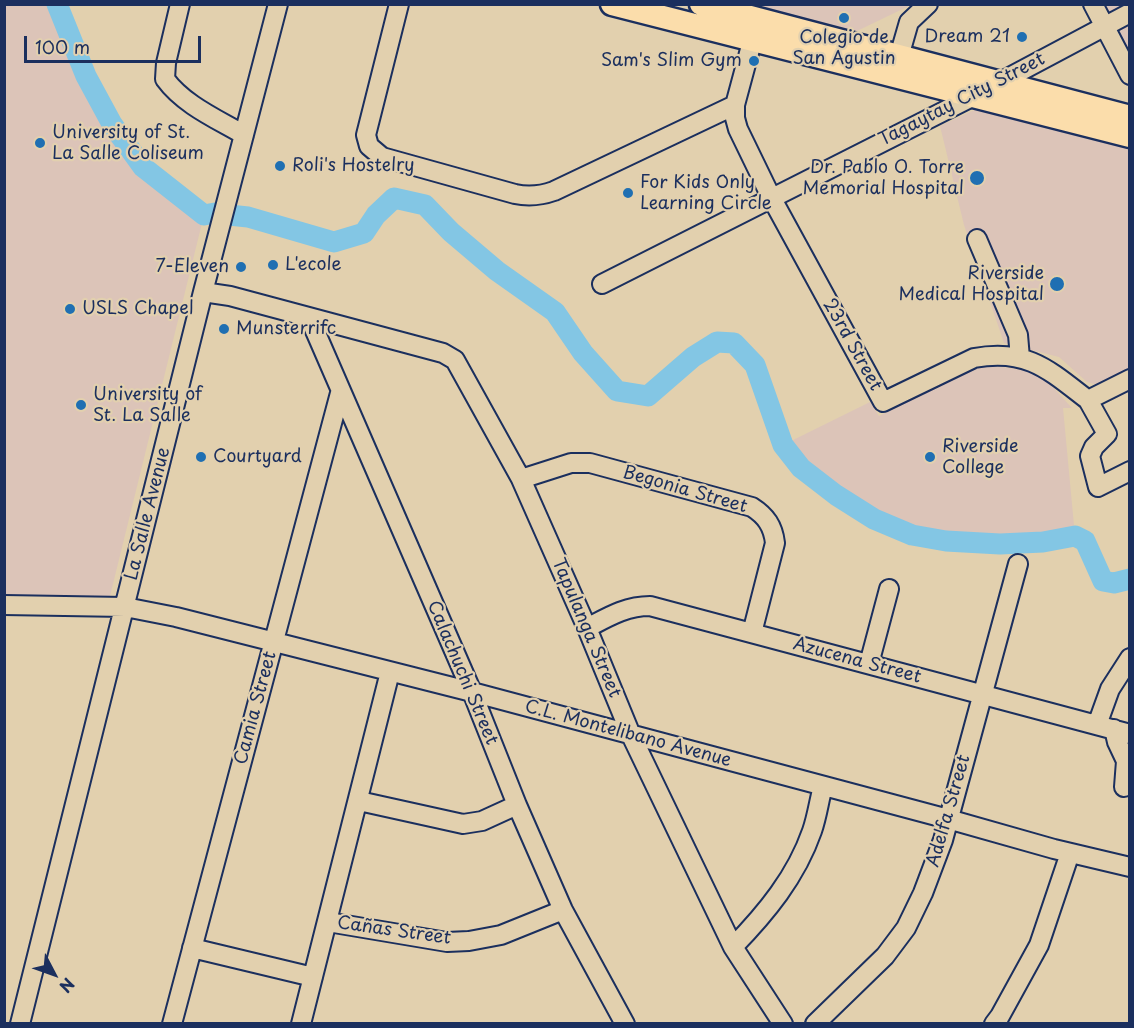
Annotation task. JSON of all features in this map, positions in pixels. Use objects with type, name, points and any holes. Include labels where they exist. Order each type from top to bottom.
[{"type":"main road","points":[[612,4],[755,30],[896,67],[999,83],[1130,117]]},
{"type":"main road","points":[[701,4],[755,30]]},
{"type":"main road","points":[[896,67],[972,97],[1130,136]]},
{"type":"street","points":[[180,4],[166,63],[165,79],[172,90],[199,110],[244,135]]},
{"type":"street","name":"La Salle Avenue","points":[[20,1023],[203,292],[278,4]]},
{"type":"street","points":[[399,4],[366,135],[369,146],[382,157],[528,196],[554,191],[735,105],[755,30]]},
{"type":"street","points":[[896,67],[909,22],[928,4]]},
{"type":"street","points":[[1094,4],[1130,75]]},
{"type":"street","name":"Tagaytay City Street","points":[[602,284],[972,97],[1130,13]]},
{"type":"street","name":"23rd Street","points":[[735,105],[738,129],[771,197],[883,402],[974,358],[990,355],[1020,358],[1045,367],[1088,400]]},
{"type":"street","points":[[977,239],[1018,335],[1020,358]]},
{"type":"street","points":[[203,292],[230,296],[309,317]]},
{"type":"street","name":"Tapulanga Street","points":[[309,317],[443,353],[455,360],[520,479],[632,735],[733,947],[783,1023]]},
{"type":"street","name":"Calachuchi Street","points":[[309,317],[340,393],[472,692],[517,805],[563,910],[620,1022]]},
{"type":"street","points":[[1130,379],[1088,400],[1107,434],[1094,447],[1090,456],[1098,487],[1130,471]]},
{"type":"street","name":"Camia Street","points":[[172,1023],[340,393]]},
{"type":"street","name":"Begonia Street","points":[[520,479],[571,463],[590,463],[752,507],[762,513],[773,531],[775,543],[752,633]]},
{"type":"street","name":"Adelfa Street","points":[[815,1023],[885,956],[906,928],[923,893],[943,840],[1018,564]]},
{"type":"street","points":[[869,664],[889,589]]},
{"type":"street","name":"C.L. Montelibano Avenue","points":[[4,605],[125,607],[176,617],[472,692],[1070,853],[1130,867]]},
{"type":"street","name":"Azucena Street","points":[[587,628],[624,609],[650,606],[1114,729]]},
{"type":"street","points":[[1124,787],[1126,761],[1114,729],[1110,689],[1130,658]]},
{"type":"street","points":[[301,1023],[390,672]]},
{"type":"street","points":[[733,947],[765,914],[792,875],[812,832],[823,786]]},
{"type":"street","points":[[359,801],[463,824],[482,821],[517,805]]},
{"type":"street","points":[[994,1023],[1039,945],[1070,853]]},
{"type":"street","name":"Cañas Street","points":[[328,922],[447,942],[469,941],[501,935],[563,910]]},
{"type":"street","points":[[192,948],[313,977]]},
{"type":"shaded area","name":"University of St. La Salle","points":[[4,5],[57,5],[86,76],[112,124],[143,167],[204,215],[110,596],[5,598]]},
{"type":"shaded area","name":"Colegio de San Agustin","points":[[750,5],[911,5],[857,31]]},
{"type":"shaded area","points":[[1093,5],[1129,5],[1129,75]]},
{"type":"shaded area","name":"Riverside Medical Hospital","points":[[983,106],[1054,123],[1129,147],[1129,375],[1101,386],[1087,382],[1059,357],[1004,343],[964,225],[940,126]]},
{"type":"shaded area","name":"Riverside College","points":[[983,365],[1038,371],[1072,408],[1063,408],[1075,536],[1043,542],[1000,544],[946,541],[912,535],[874,519],[836,495],[801,468],[783,445],[870,402],[879,416]]},
{"type":"waterway","points":[[57,4],[86,76],[112,124],[143,167],[204,215],[215,213]]},
{"type":"waterway","points":[[229,215],[248,217],[334,242],[364,233],[376,215],[394,198],[425,205],[451,232],[497,271],[555,312],[583,353],[617,391],[648,396],[693,357],[717,342],[734,343],[755,365],[783,445],[801,468],[836,495],[874,519],[912,535],[946,541],[1000,544],[1043,542],[1075,536],[1085,541],[1103,581],[1114,583],[1130,579]]},
{"type":"place","name":"Colegio de San Agustin","points":[[844,18]]},
{"type":"place","name":"Dream 21","points":[[1022,37]]},
{"type":"place","name":"Sam's Slim Gym","points":[[754,61]]},
{"type":"place","name":"University of St. La Salle Coliseum","points":[[40,143]]},
{"type":"place","name":"Roli's Hostelry","points":[[280,166]]},
{"type":"place","name":"Dr. Pablo O. Torre Memorial Hospital","points":[[977,178]]},
{"type":"place","name":"For Kids Only Learning Circle","points":[[628,193]]},
{"type":"place","name":"L'ecole","points":[[273,265]]},
{"type":"place","name":"7-Eleven","points":[[241,267]]},
{"type":"place","name":"Riverside Medical Hospital","points":[[1057,284]]},
{"type":"place","name":"USLS Chapel","points":[[70,309]]},
{"type":"place","name":"Munsterrifc","points":[[224,329]]},
{"type":"place","name":"University of St. La Salle","points":[[81,405]]},
{"type":"place","name":"Courtyard","points":[[201,457]]},
{"type":"place","name":"Riverside College","points":[[930,457]]}]
